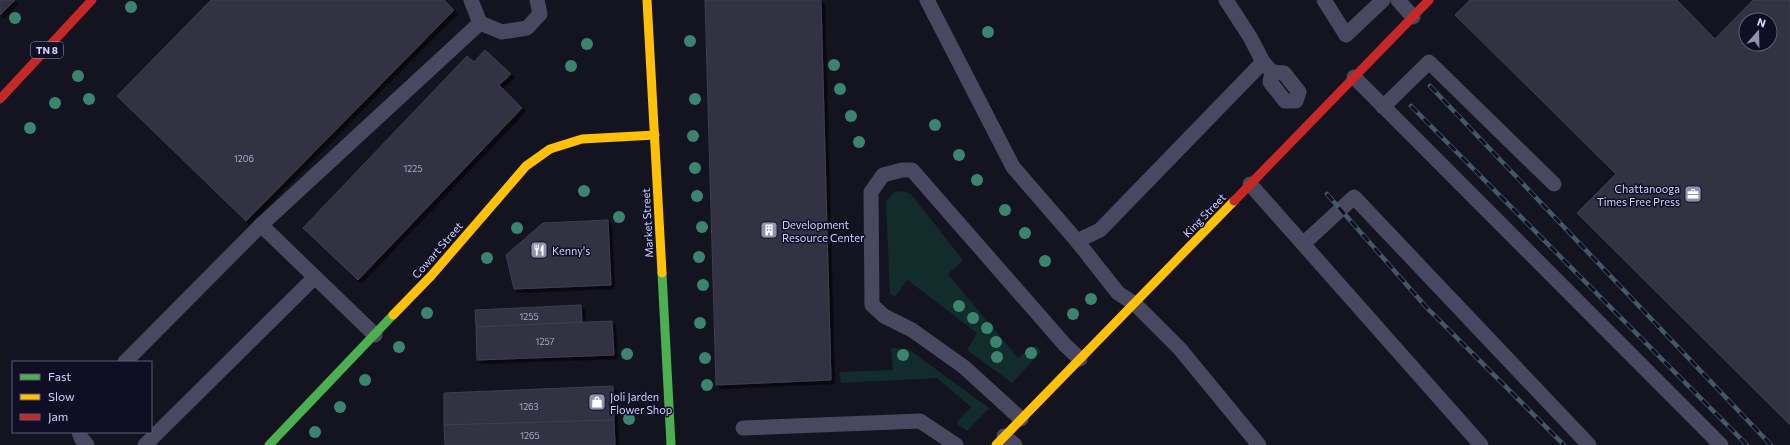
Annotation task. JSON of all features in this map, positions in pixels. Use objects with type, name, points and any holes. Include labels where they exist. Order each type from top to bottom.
[{"type":"street","name":"TN 8","points":[[0,99],[92,0]]},
{"type":"street","name":"Market Street","points":[[647,0],[671,445]]},
{"type":"street","name":"King Street","points":[[1005,442],[1021,419],[1117,320],[1135,304],[1429,0]]},
{"type":"street","name":"Cowart Street","points":[[269,445],[431,276],[526,166],[550,149],[582,139],[655,135]]},
{"type":"lane","points":[[471,0],[480,23],[502,32],[527,28],[540,14],[537,0]]},
{"type":"lane","points":[[927,0],[1013,167],[1077,241],[1118,293],[1135,304],[1180,349],[1259,445]]},
{"type":"lane","points":[[1226,0],[1267,66],[1270,82],[1285,101],[1296,101],[1313,120]]},
{"type":"lane","points":[[1324,0],[1346,35],[1383,0]]},
{"type":"lane","points":[[1398,0],[1413,17]]},
{"type":"lane","points":[[125,361],[261,225],[480,23]]},
{"type":"lane","points":[[1383,107],[1429,62],[1554,184]]},
{"type":"lane","points":[[1077,241],[1100,230],[1267,66]]},
{"type":"lane","points":[[1354,77],[1721,445]]},
{"type":"lane","points":[[1021,419],[964,367],[912,330],[884,316],[872,305],[871,192],[883,175],[902,170],[912,170],[1065,345],[1080,359]]},
{"type":"lane","points":[[1250,184],[1481,445]]},
{"type":"lane","points":[[1304,244],[1354,197],[1589,445]]},
{"type":"lane","points":[[261,225],[375,335]]},
{"type":"lane","points":[[146,445],[315,277]]},
{"type":"lane","points":[[743,428],[920,421],[956,445]]},
{"type":"lane","points":[[79,433],[81,438],[87,445]]},
{"type":"green space","points":[[903,191],[911,194],[963,260],[948,274],[1018,358],[1034,346],[1037,346],[1041,352],[1012,383],[967,350],[977,333],[914,285],[907,280],[895,297],[890,294],[886,202],[894,192]]},
{"type":"green space","points":[[891,348],[908,349],[989,408],[967,431],[956,423],[971,407],[937,378],[841,383],[839,372],[893,370]]},
{"type":"building","points":[[0,0],[15,0],[0,15]]},
{"type":"building","points":[[211,0],[444,0],[454,10],[246,221],[117,96]]},
{"type":"building","name":"Development Resource Center","points":[[705,0],[821,0],[831,380],[716,385]]},
{"type":"building","name":"Chattanooga Times Free Press","points":[[1470,0],[1677,0],[1715,39],[1738,15],[1738,52],[1778,52],[1778,12],[1741,12],[1753,0],[1790,0],[1790,425],[1577,213],[1616,174],[1455,15]]},
{"type":"building","points":[[485,50],[511,74],[499,85],[522,108],[358,280],[303,228],[467,56],[474,62]]},
{"type":"building","points":[[608,220],[611,285],[514,289],[506,255],[543,223]]},
{"type":"building","points":[[581,305],[582,322],[476,327],[475,310]]},
{"type":"building","points":[[612,321],[614,355],[477,360],[476,327]]},
{"type":"building","points":[[613,386],[614,420],[444,425],[444,393]]},
{"type":"building","points":[[614,420],[615,445],[445,445],[444,425]]},
{"type":"railway","points":[[1430,86],[1771,445]]},
{"type":"railway","points":[[1411,106],[1747,445]]},
{"type":"railway","points":[[1327,194],[1427,308],[1564,445]]},
{"type":"traffic: fast","points":[[662,273],[671,445]]},
{"type":"traffic: fast","points":[[269,445],[393,315]]},
{"type":"traffic: slow","points":[[647,0],[662,273]]},
{"type":"traffic: slow","points":[[393,315],[431,276],[526,166],[550,149],[582,139],[655,135]]},
{"type":"traffic: slow","points":[[996,445],[1234,201]]},
{"type":"traffic: jam","points":[[0,99],[92,0]]},
{"type":"traffic: jam","points":[[1234,201],[1429,0]]},
{"type":"place","name":"Chattanooga Times Free Press","points":[[1693,194]]},
{"type":"place","name":"Development Resource Center","points":[[769,230]]},
{"type":"place","name":"Kenny's","points":[[539,250]]},
{"type":"place","name":"Joli Jarden Flower Shop","points":[[597,402]]}]
